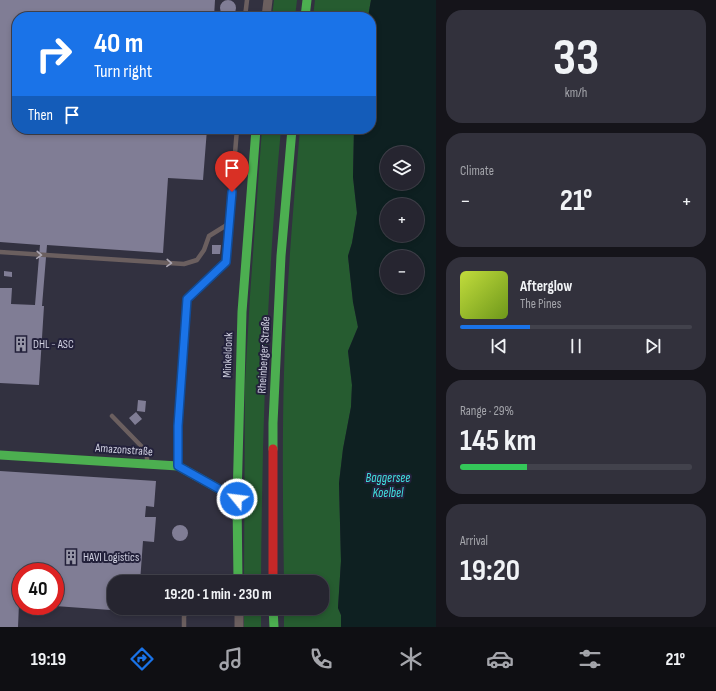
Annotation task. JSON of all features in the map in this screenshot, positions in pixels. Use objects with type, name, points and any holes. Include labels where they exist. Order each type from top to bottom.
[{"type":"street","points":[[267,12],[268,0]]},
{"type":"street","points":[[306,12],[307,0]]},
{"type":"street","name":"Minkeldonk","points":[[238,575],[237,499],[242,312],[256,134]]},
{"type":"street","name":"Rheinberger Straße","points":[[273,575],[273,423],[281,256],[292,134]]},
{"type":"street","name":"Amazonstraße","points":[[0,455],[178,466],[237,499]]},
{"type":"street","points":[[238,615],[239,627]]},
{"type":"street","points":[[273,615],[274,627]]},
{"type":"lane","points":[[246,12],[247,0]]},
{"type":"lane","points":[[178,466],[178,426],[187,299],[226,262],[237,134]]},
{"type":"lane","points":[[0,252],[184,264],[197,260],[204,250],[209,236],[230,223]]},
{"type":"lane","points":[[112,416],[147,452],[147,464]]},
{"type":"lane","points":[[184,615],[184,627]]},
{"type":"green space","points":[[274,0],[297,0],[296,12],[273,12]]},
{"type":"green space","points":[[315,0],[371,0],[369,12],[314,12]]},
{"type":"green space","points":[[262,134],[281,134],[272,242],[266,356],[261,575],[244,575],[245,383]]},
{"type":"green space","points":[[300,134],[354,134],[353,177],[357,213],[352,243],[348,256],[353,302],[358,327],[348,351],[352,385],[351,407],[343,449],[339,483],[341,561],[338,608],[341,615],[341,627],[284,627],[284,615],[329,615],[329,575],[284,575],[283,399],[286,312]]},
{"type":"green space","points":[[244,615],[261,615],[261,627],[244,627]]},
{"type":"water","name":"Baggersee Koelbel","points":[[371,0],[436,0],[436,627],[341,627],[341,615],[338,608],[341,561],[339,483],[343,449],[351,407],[352,385],[348,351],[358,327],[353,302],[348,256],[352,243],[357,213],[353,177],[354,134],[376,134],[376,12],[369,12]]},
{"type":"building","points":[[0,0],[215,0],[214,12],[12,12],[12,134],[207,134],[203,180],[168,178],[163,253],[47,245],[42,306],[44,306],[39,385],[0,383],[0,288],[12,288],[11,304],[35,305],[40,245],[0,242]]},
{"type":"building","points":[[225,0],[231,0],[236,5],[235,12],[220,11],[220,5]]},
{"type":"building","points":[[212,245],[221,245],[220,254],[212,254]]},
{"type":"building","points":[[4,271],[12,272],[12,277],[4,276]]},
{"type":"building","points":[[138,400],[146,401],[145,412],[137,411]]},
{"type":"building","points":[[136,412],[142,419],[135,425],[129,418]]},
{"type":"building","name":"HAVI Logistics","points":[[0,471],[156,481],[154,507],[146,506],[145,517],[156,517],[154,542],[143,541],[141,575],[107,575],[107,610],[64,607],[64,563],[12,563],[12,615],[19,615],[18,627],[0,627]]},
{"type":"building","points":[[177,525],[183,525],[188,530],[186,539],[183,541],[177,541],[172,536],[172,530]]},
{"type":"traffic: fast","points":[[306,12],[307,0]]},
{"type":"traffic: fast","points":[[238,575],[237,499],[242,312],[256,134]]},
{"type":"traffic: fast","points":[[273,449],[281,256],[292,134]]},
{"type":"traffic: fast","points":[[0,455],[178,466],[237,499]]},
{"type":"traffic: fast","points":[[273,615],[274,627]]},
{"type":"traffic: jam","points":[[273,449],[273,575]]},
{"type":"place","name":"DHL - ASC","points":[[21,344]]},
{"type":"place","name":"HAVI Logistics","points":[[71,557]]},
{"type":"route","points":[[232,192],[226,262],[187,299],[178,426],[178,466],[237,499]]}]
